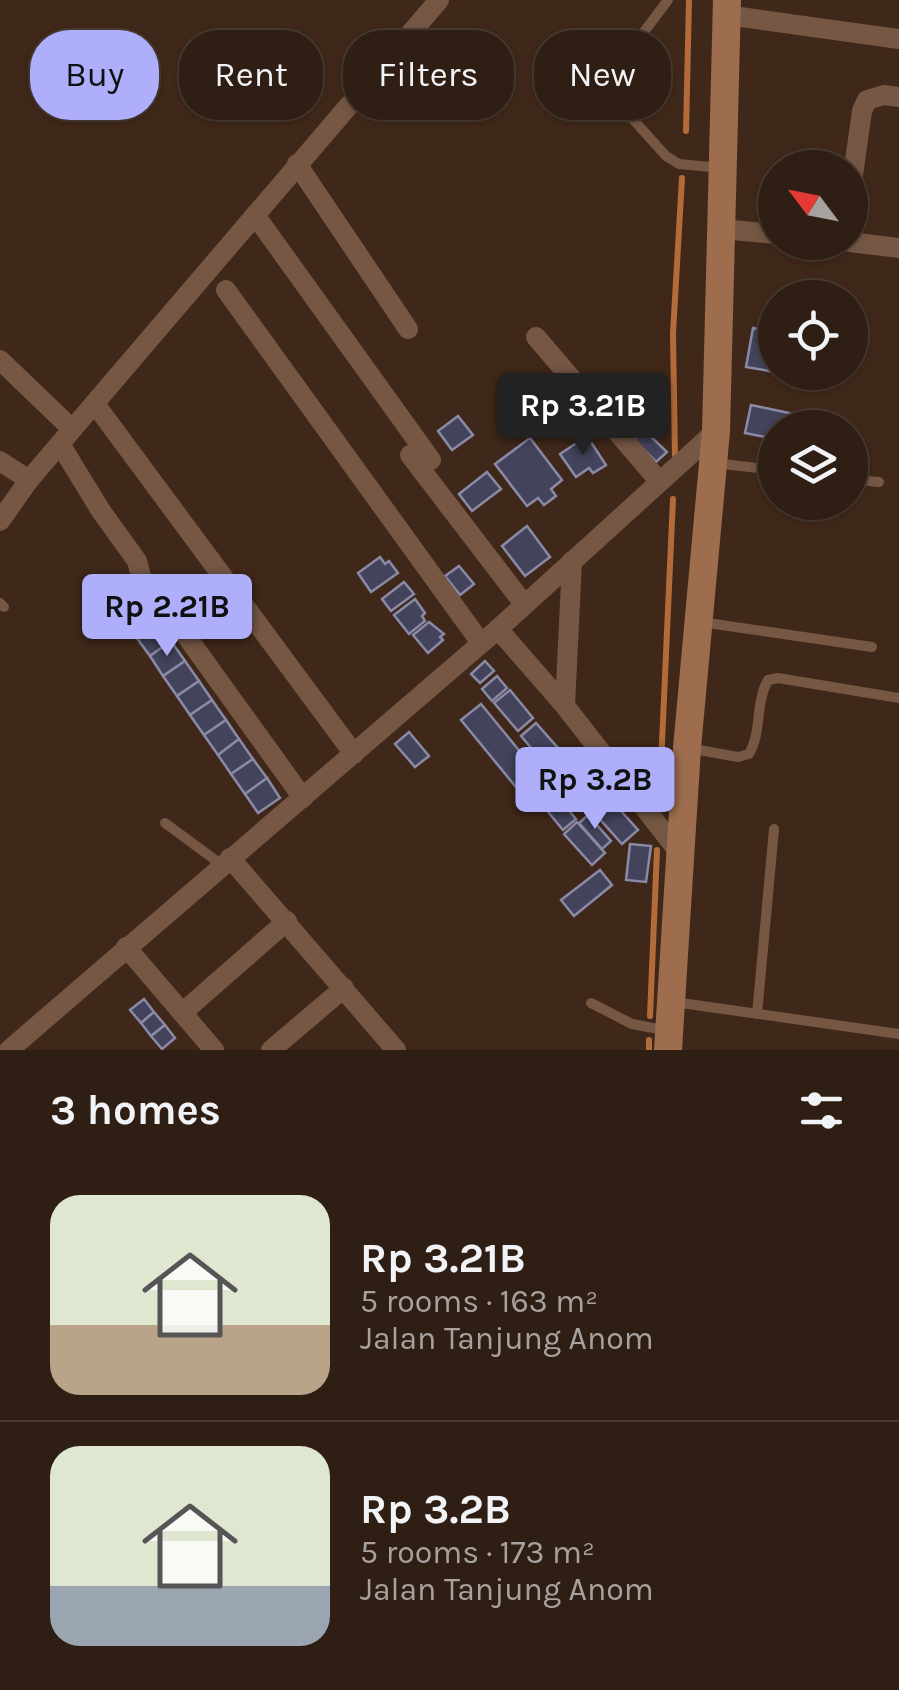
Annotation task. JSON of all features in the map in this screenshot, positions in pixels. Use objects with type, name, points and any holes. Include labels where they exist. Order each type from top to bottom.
[{"type":"main road","points":[[669,1040],[687,748],[716,430],[727,7]]},
{"type":"street","points":[[413,30],[439,0]]},
{"type":"street","points":[[727,7],[899,39]]},
{"type":"street","points":[[856,150],[862,111],[875,96],[899,97]]},
{"type":"street","points":[[0,521],[29,480],[343,111]]},
{"type":"street","points":[[297,164],[408,330]]},
{"type":"street","points":[[255,216],[431,460]]},
{"type":"street","points":[[723,229],[758,232]]},
{"type":"street","points":[[868,244],[899,248]]},
{"type":"street","points":[[226,290],[490,636],[565,706],[679,852]]},
{"type":"street","points":[[536,338],[659,481]]},
{"type":"street","points":[[0,360],[66,436],[101,512],[137,561],[142,580],[140,612]]},
{"type":"street","points":[[95,404],[354,754]]},
{"type":"street","points":[[9,1050],[490,636],[716,430]]},
{"type":"street","points":[[410,455],[524,604]]},
{"type":"street","points":[[0,461],[29,480]]},
{"type":"street","points":[[565,706],[572,561]]},
{"type":"street","points":[[164,604],[304,798]]},
{"type":"street","points":[[226,861],[288,921],[396,1050]]},
{"type":"street","points":[[182,1013],[288,921]]},
{"type":"street","points":[[126,946],[214,1050]]},
{"type":"street","points":[[271,1050],[344,988]]},
{"type":"lane","points":[[645,30],[668,0]]},
{"type":"lane","points":[[634,120],[678,164],[722,168]]},
{"type":"lane","points":[[713,463],[758,468]]},
{"type":"lane","points":[[868,481],[879,482]]},
{"type":"lane","points":[[700,622],[872,647]]},
{"type":"lane","points":[[687,748],[738,757],[750,754],[755,744],[761,692],[768,680],[778,678],[899,698]]},
{"type":"lane","points":[[166,822],[226,861]]},
{"type":"lane","points":[[756,1014],[774,829]]},
{"type":"lane","points":[[673,1002],[899,1034]]},
{"type":"lane","points":[[591,1003],[669,1040]]},
{"type":"building","points":[[753,328],[758,329],[758,369],[746,367]]},
{"type":"building","points":[[751,405],[775,410],[758,410],[758,436],[745,433]]},
{"type":"building","points":[[458,416],[473,435],[452,450],[438,431]]},
{"type":"building","points":[[644,430],[667,452],[656,462],[634,440]]},
{"type":"building","points":[[587,436],[606,465],[593,473],[589,468],[576,477],[560,454]]},
{"type":"building","points":[[530,438],[562,480],[551,489],[556,496],[544,505],[538,498],[527,506],[495,464]]},
{"type":"building","points":[[487,472],[501,489],[472,511],[459,494]]},
{"type":"building","points":[[527,526],[550,557],[525,576],[502,546]]},
{"type":"building","points":[[380,557],[398,573],[371,592],[358,573]]},
{"type":"building","points":[[459,566],[474,584],[460,595],[445,576]]},
{"type":"building","points":[[404,582],[414,594],[391,611],[382,599]]},
{"type":"building","points":[[415,599],[425,613],[425,621],[409,634],[394,615]]},
{"type":"building","points":[[158,622],[171,641],[150,656],[136,637]]},
{"type":"building","points":[[429,622],[444,634],[440,637],[443,640],[428,653],[413,635]]},
{"type":"building","points":[[171,641],[185,661],[163,676],[150,656]]},
{"type":"building","points":[[185,661],[199,681],[177,696],[163,676]]},
{"type":"building","points":[[485,661],[494,671],[480,683],[471,674]]},
{"type":"building","points":[[497,676],[507,688],[492,701],[482,689]]},
{"type":"building","points":[[199,681],[212,700],[190,715],[177,696]]},
{"type":"building","points":[[510,690],[533,718],[518,731],[494,703]]},
{"type":"building","points":[[212,700],[226,720],[204,735],[190,715]]},
{"type":"building","points":[[481,704],[540,776],[520,792],[461,720]]},
{"type":"building","points":[[226,720],[239,739],[218,755],[204,735]]},
{"type":"building","points":[[536,723],[558,748],[543,762],[521,736]]},
{"type":"building","points":[[409,732],[429,756],[415,767],[395,744]]},
{"type":"building","points":[[239,739],[253,759],[231,774],[218,755]]},
{"type":"building","points":[[563,754],[586,779],[571,793],[549,767]]},
{"type":"building","points":[[253,759],[267,778],[245,794],[231,774]]},
{"type":"building","points":[[267,778],[280,798],[258,813],[245,794]]},
{"type":"building","points":[[543,780],[576,819],[563,830],[530,790]]},
{"type":"building","points":[[588,786],[601,801],[588,812],[575,797]]},
{"type":"building","points":[[613,802],[638,830],[622,844],[597,816]]},
{"type":"building","points":[[588,815],[611,841],[602,849],[579,823]]},
{"type":"building","points":[[577,822],[605,853],[592,865],[564,834]]},
{"type":"building","points":[[630,844],[651,846],[646,882],[626,880]]},
{"type":"building","points":[[600,870],[612,885],[574,916],[561,900]]},
{"type":"building","points":[[144,999],[154,1012],[141,1023],[130,1010]]},
{"type":"building","points":[[154,1012],[165,1025],[151,1036],[141,1023]]},
{"type":"building","points":[[165,1025],[175,1038],[162,1049],[151,1036]]},
{"type":"waterway","points":[[686,131],[689,0]]},
{"type":"waterway","points":[[675,459],[673,333],[682,178]]},
{"type":"waterway","points":[[659,809],[673,499]]},
{"type":"waterway","points":[[650,1016],[657,850]]},
{"type":"waterway","points":[[649,1040],[649,1050]]}]
